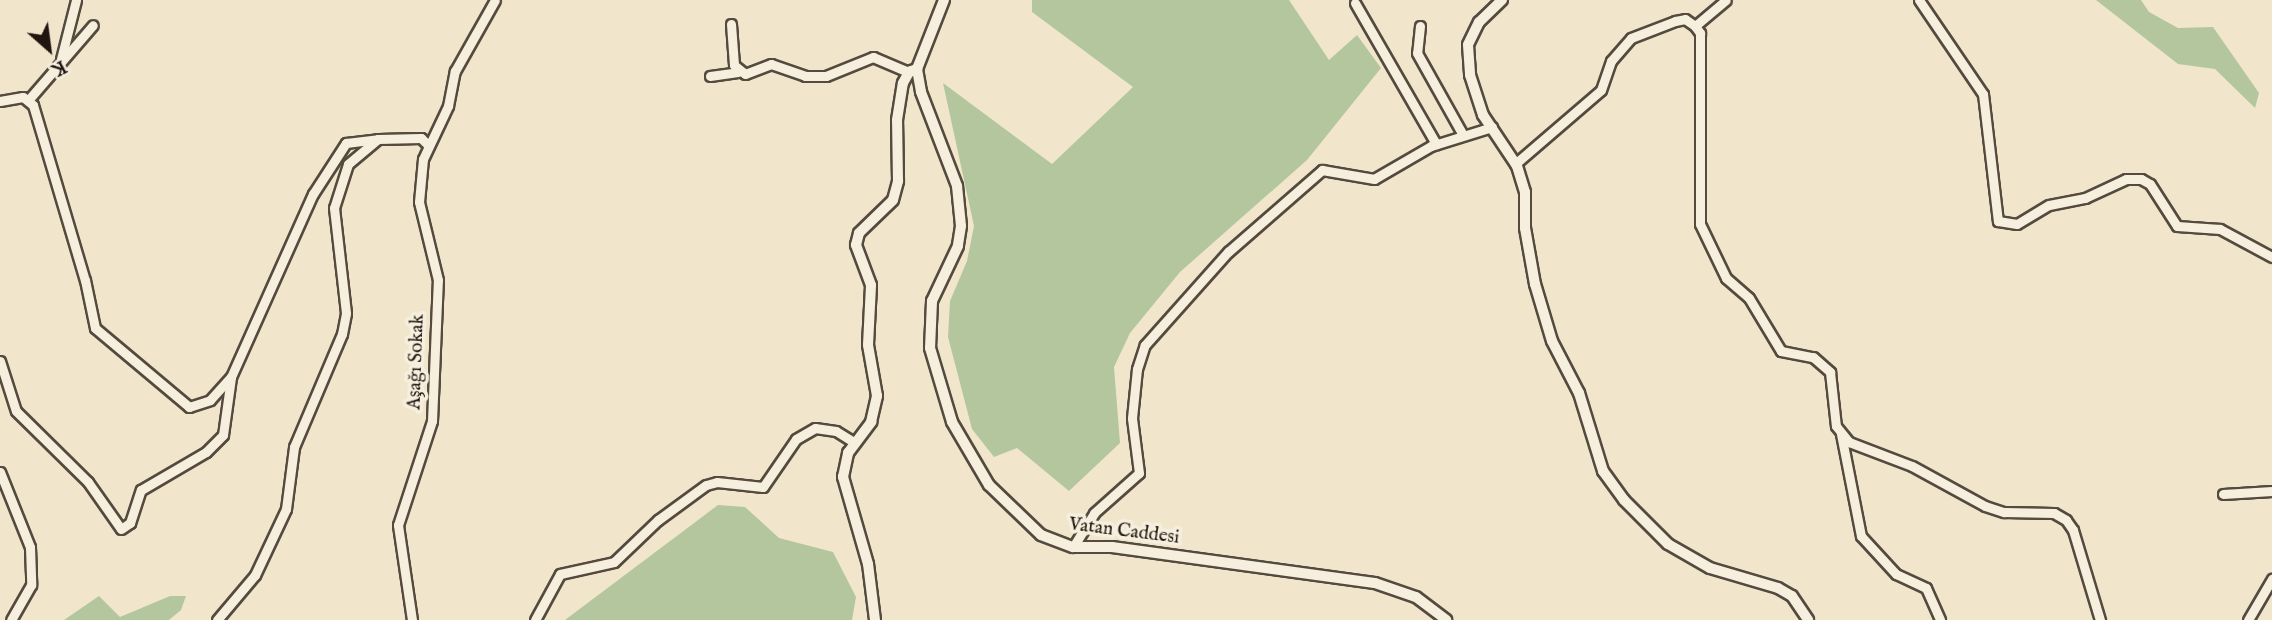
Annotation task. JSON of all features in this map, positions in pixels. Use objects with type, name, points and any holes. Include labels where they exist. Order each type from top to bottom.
[{"type":"street","points":[[60,60],[76,0]]},
{"type":"street","name":"Aşağı Sokak","points":[[412,620],[398,525],[432,421],[438,280],[419,202],[428,145],[448,106],[455,71],[495,0]]},
{"type":"street","points":[[875,620],[868,564],[843,477],[855,443],[871,422],[877,396],[868,345],[871,285],[856,245],[859,233],[893,200],[896,191],[897,120],[913,70],[944,0]]},
{"type":"street","points":[[1502,0],[1479,22],[1468,45],[1470,75],[1492,127],[1515,164],[1525,192],[1525,228],[1535,284],[1552,341],[1579,393],[1603,471],[1624,500],[1668,544],[1710,568],[1778,588],[1792,596],[1808,620]]},
{"type":"street","points":[[1695,26],[1726,0]]},
{"type":"street","points":[[1919,0],[1983,94],[1998,221],[2017,224],[2049,205],[2085,198],[2126,179],[2141,179],[2150,184],[2177,226],[2220,229],[2272,257]]},
{"type":"street","points":[[1355,3],[1436,144]]},
{"type":"street","points":[[1515,164],[1601,90],[1611,61],[1631,38],[1685,19],[1695,26],[1700,33],[1698,195],[1703,238],[1726,278],[1749,298],[1774,344],[1782,351],[1813,357],[1830,372],[1833,414],[1840,434],[1861,536],[1896,574],[1926,588],[1940,620]]},
{"type":"street","points":[[731,24],[738,72]]},
{"type":"street","points":[[30,99],[60,60],[93,25]]},
{"type":"street","points":[[1420,26],[1417,52],[1463,135]]},
{"type":"street","points":[[710,76],[738,72],[745,74],[771,64],[805,76],[826,76],[873,57],[913,70]]},
{"type":"street","name":"Vatan Caddesi","points":[[913,70],[957,186],[960,208],[958,246],[932,301],[928,321],[943,398],[966,451],[989,485],[1041,535],[1073,547],[1111,547],[1375,583],[1416,597],[1446,620]]},
{"type":"street","points":[[0,100],[30,99]]},
{"type":"street","points":[[30,99],[85,279],[95,328],[189,407],[210,400],[231,377]]},
{"type":"street","points":[[1073,547],[1094,513],[1139,473],[1132,418],[1137,369],[1145,345],[1228,252],[1322,170],[1374,179],[1436,144],[1492,127]]},
{"type":"street","points":[[0,361],[16,411],[88,482],[121,529],[130,523],[141,490],[206,452],[223,435],[231,377],[313,194],[336,153],[346,143],[378,139],[421,138],[428,145]]},
{"type":"street","points":[[217,620],[255,575],[286,509],[294,447],[342,334],[346,313],[334,208],[348,164],[378,139]]},
{"type":"street","points":[[535,620],[560,574],[614,562],[658,520],[706,485],[717,482],[763,487],[796,439],[815,428],[836,431],[855,443]]},
{"type":"street","points":[[1840,434],[1860,449],[1912,466],[1973,502],[2004,512],[2054,513],[2066,520],[2101,620]]},
{"type":"street","points":[[0,472],[30,547],[31,584],[11,620]]},
{"type":"street","points":[[2223,494],[2272,491]]},
{"type":"street","points":[[2248,620],[2272,579]]},
{"type":"green space","points":[[1032,0],[1289,0],[1329,60],[1357,35],[1381,68],[1307,160],[1180,272],[1130,333],[1114,367],[1120,443],[1069,491],[1017,448],[994,457],[972,429],[948,337],[950,301],[967,261],[974,226],[943,83],[1052,164],[1133,87],[1032,12]]},
{"type":"green space","points":[[2096,0],[2141,0],[2149,12],[2178,28],[2213,27],[2259,93],[2255,108],[2215,69],[2178,64]]},
{"type":"green space","points":[[718,505],[745,507],[779,538],[833,552],[856,597],[852,620],[565,620]]},
{"type":"green space","points":[[99,596],[120,617],[170,596],[186,596],[181,610],[169,620],[64,620]]}]
